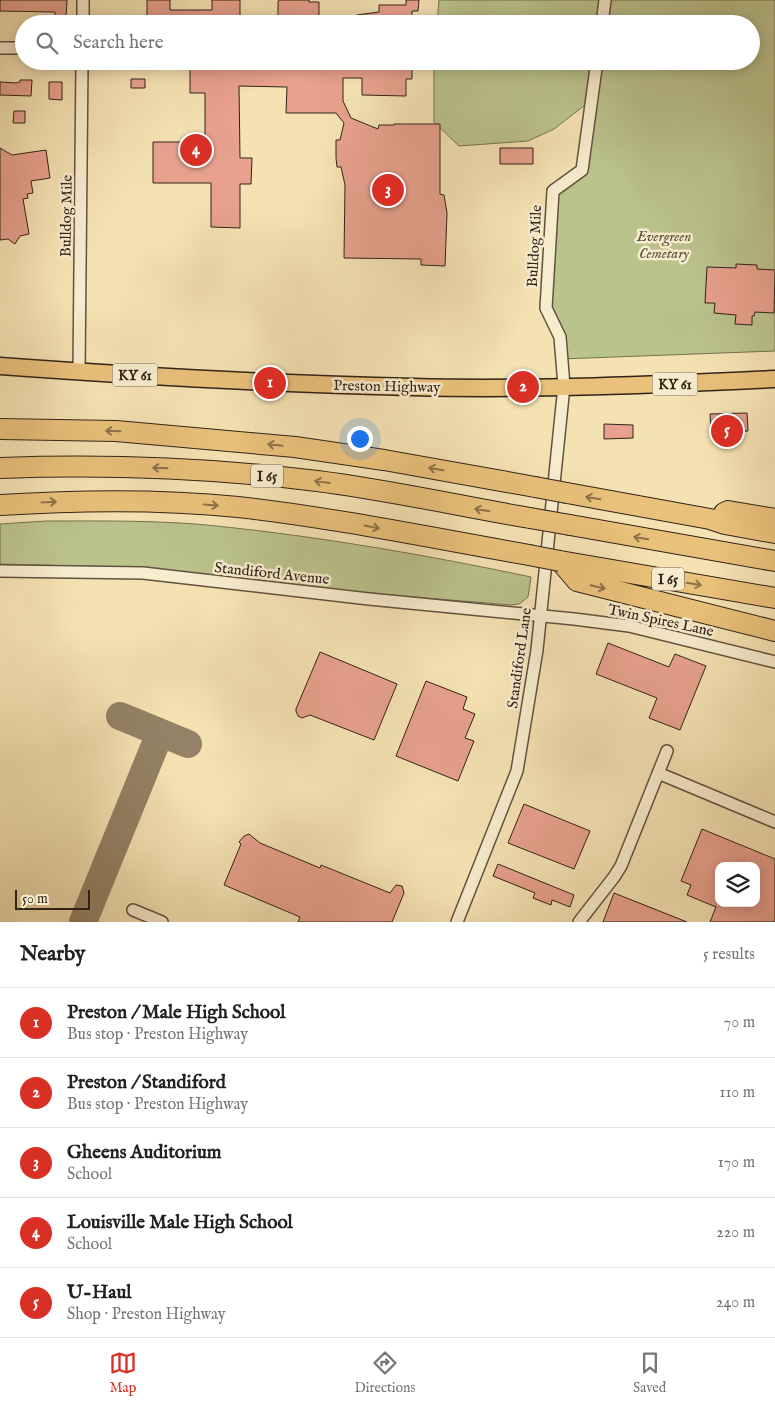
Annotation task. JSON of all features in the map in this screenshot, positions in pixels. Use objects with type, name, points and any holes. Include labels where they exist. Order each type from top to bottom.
[{"type":"highway","points":[[0,429],[116,430],[294,447],[393,462],[710,518],[725,524],[775,533]]},
{"type":"highway","name":"I 65","points":[[0,468],[110,467],[222,472],[327,483],[775,562]]},
{"type":"highway","name":"I 65","points":[[0,505],[84,500],[236,507],[342,521],[775,598]]},
{"type":"highway","points":[[710,518],[728,511],[775,519]]},
{"type":"highway","points":[[560,560],[577,581],[775,631]]},
{"type":"main road","name":"Preston Highway","points":[[0,366],[270,383],[414,387],[674,384],[775,379]]},
{"type":"street","points":[[83,0],[83,15]]},
{"type":"street","points":[[603,15],[605,0]]},
{"type":"street","points":[[0,48],[15,48]]},
{"type":"street","name":"Bulldog Mile","points":[[79,371],[82,70]]},
{"type":"street","name":"Bulldog Mile","points":[[564,386],[560,338],[546,308],[553,191],[582,170],[596,70]]},
{"type":"street","name":"Standiford Lane","points":[[457,922],[517,771],[535,663],[564,386]]},
{"type":"street","name":"Standiford Avenue","points":[[0,571],[143,573],[369,600],[540,615]]},
{"type":"street","name":"Twin Spires Lane","points":[[540,615],[629,626],[775,662]]},
{"type":"street","points":[[579,922],[621,866],[667,751]]},
{"type":"street","points":[[658,773],[775,822]]},
{"type":"street","points":[[133,910],[162,922]]},
{"type":"green space","points":[[439,0],[600,0],[599,15],[438,15]]},
{"type":"green space","name":"Evergreen Cemetary","points":[[605,0],[775,0],[775,351],[561,359],[546,308],[553,191],[582,170],[596,70],[760,70],[760,15],[603,15]]},
{"type":"green space","points":[[434,70],[592,70],[589,102],[554,129],[528,141],[459,146],[434,122]]},
{"type":"green space","points":[[46,521],[132,521],[256,530],[374,547],[531,577],[528,597],[519,604],[511,605],[366,593],[120,567],[0,564],[0,524]]},
{"type":"building","points":[[0,0],[67,0],[66,15],[55,15],[55,12],[0,11]]},
{"type":"building","points":[[147,0],[170,0],[170,10],[212,10],[212,0],[240,0],[240,15],[147,15]]},
{"type":"building","points":[[309,0],[309,2],[319,2],[319,15],[278,15],[278,1]]},
{"type":"building","points":[[406,0],[419,0],[418,11],[412,11],[412,15],[357,15],[379,12],[379,5],[406,5]]},
{"type":"building","points":[[190,70],[412,70],[412,79],[406,79],[406,96],[362,95],[362,78],[343,78],[343,101],[351,118],[378,129],[379,125],[440,124],[440,194],[444,195],[447,213],[445,266],[421,265],[421,259],[344,258],[345,185],[341,167],[337,167],[336,140],[340,140],[344,123],[336,113],[286,113],[287,87],[239,86],[240,158],[252,158],[251,184],[240,184],[240,228],[211,227],[211,183],[153,183],[153,142],[205,142],[205,93],[190,93]]},
{"type":"building","points":[[131,79],[145,79],[145,88],[131,88]]},
{"type":"building","points":[[20,80],[32,80],[31,96],[0,95],[0,82],[16,83],[20,82]]},
{"type":"building","points":[[49,82],[62,82],[62,100],[49,99]]},
{"type":"building","points":[[14,111],[25,111],[25,123],[13,123]]},
{"type":"building","points":[[0,148],[12,155],[46,150],[50,178],[31,181],[33,193],[27,194],[28,198],[23,199],[29,234],[20,236],[15,244],[8,239],[0,240]]},
{"type":"building","points":[[500,148],[533,148],[533,164],[500,164]]},
{"type":"building","points":[[736,264],[757,265],[757,269],[775,270],[774,313],[755,312],[754,316],[752,316],[752,325],[735,324],[736,315],[714,313],[715,303],[705,303],[707,267],[736,268]]},
{"type":"building","points":[[747,413],[748,431],[711,433],[710,414]]},
{"type":"building","points":[[604,424],[633,425],[633,438],[604,439]]},
{"type":"building","points":[[608,643],[669,667],[675,654],[706,666],[680,730],[649,718],[657,698],[596,674]]},
{"type":"building","points":[[320,652],[397,684],[374,740],[310,715],[302,718],[298,716],[296,709]]},
{"type":"building","points":[[426,681],[467,697],[463,709],[475,714],[465,738],[474,741],[458,781],[396,756]]},
{"type":"building","points":[[524,804],[590,831],[574,869],[508,843]]},
{"type":"building","points":[[702,829],[775,859],[775,922],[710,922],[716,907],[760,907],[760,862],[715,862],[715,907],[687,895],[691,885],[681,881]]},
{"type":"building","points":[[249,834],[260,843],[320,868],[321,865],[390,893],[396,885],[402,886],[404,893],[392,922],[298,922],[300,917],[224,885],[241,844],[239,842],[244,836]]},
{"type":"building","points":[[498,864],[574,895],[570,907],[552,900],[551,905],[533,898],[535,893],[493,876]]},
{"type":"building","points":[[614,893],[687,922],[603,922]]},
{"type":"taxiway","points":[[120,716],[188,744]]},
{"type":"taxiway","points":[[83,922],[160,733]]},
{"type":"place","name":"Louisville Male High School","points":[[196,150]]},
{"type":"place","name":"Gheens Auditorium","points":[[388,190]]},
{"type":"place","name":"Preston / Male High School","points":[[270,383]]},
{"type":"place","name":"Preston / Standiford","points":[[523,387]]},
{"type":"place","name":"U-Haul","points":[[727,431]]}]
